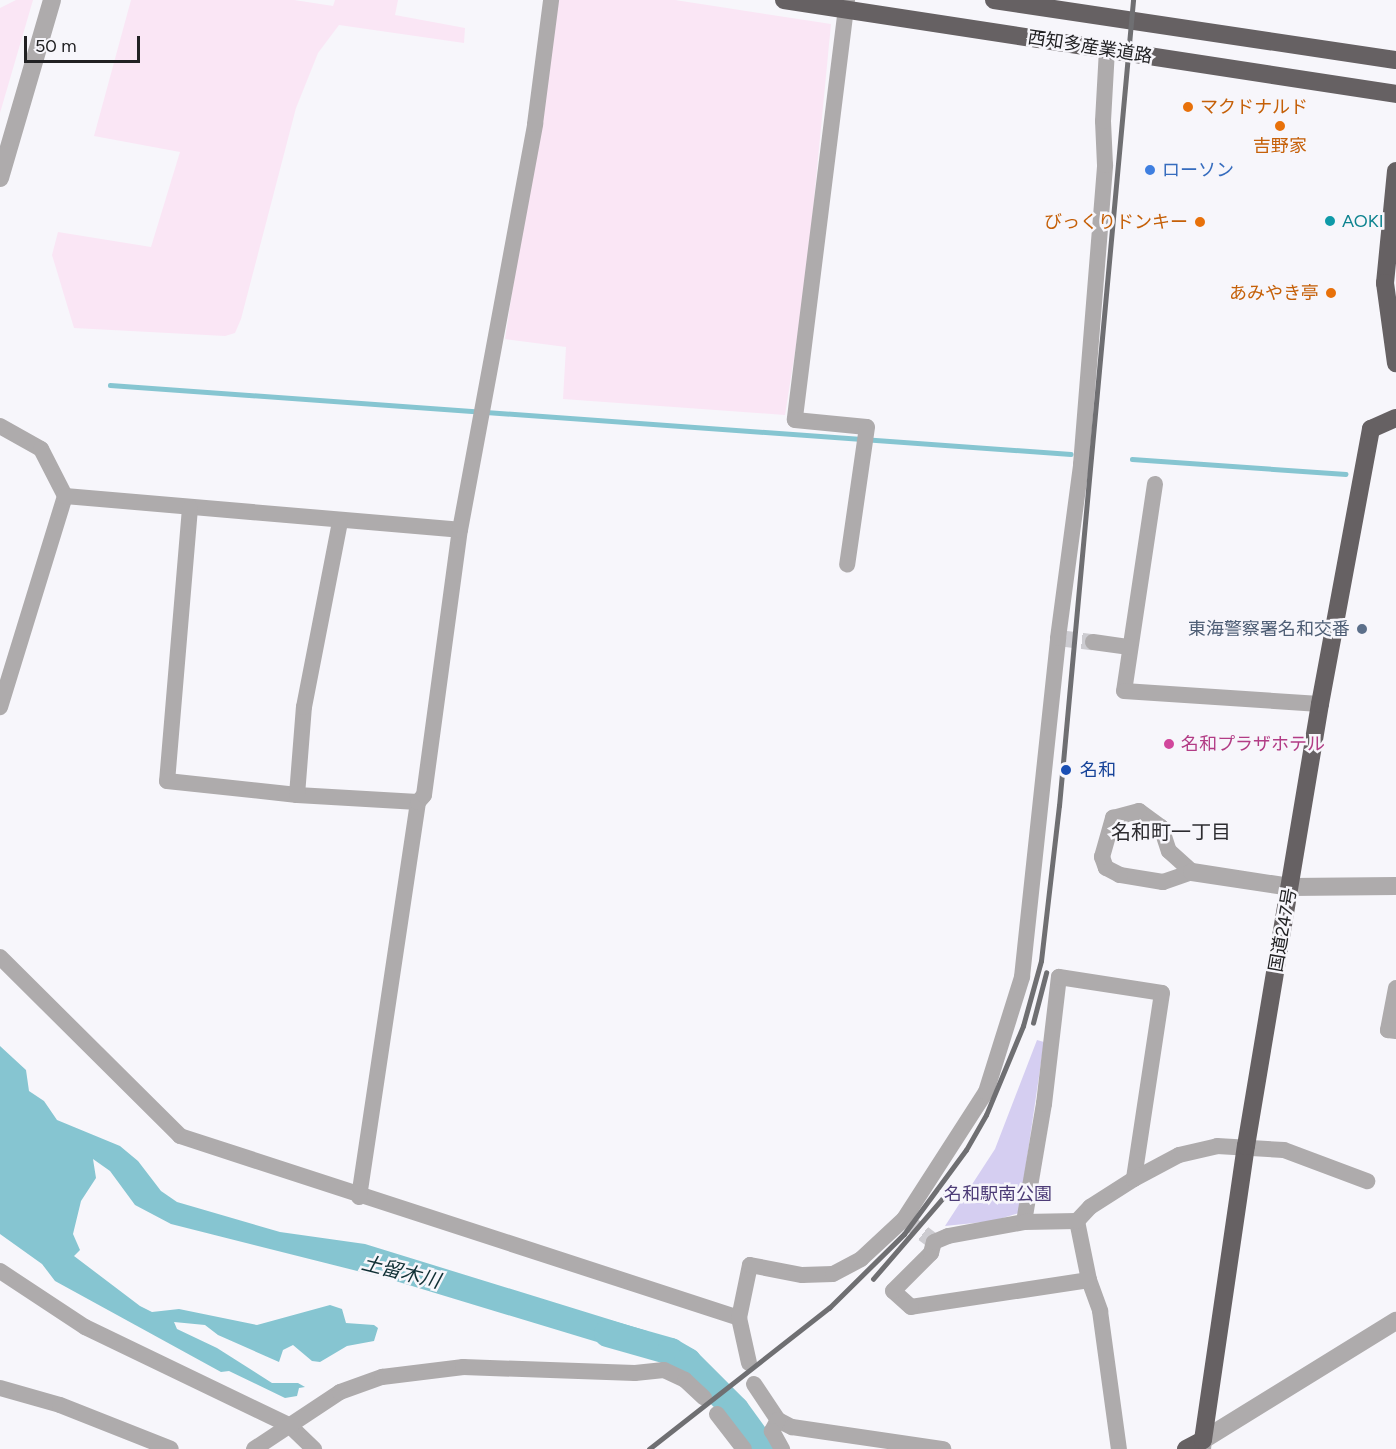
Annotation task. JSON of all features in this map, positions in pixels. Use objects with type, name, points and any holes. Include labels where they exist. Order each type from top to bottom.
[{"type":"highway","name":"西知多産業道路","points":[[784,0],[846,5],[1107,50],[1396,94]]},
{"type":"highway","name":"西知多産業道路","points":[[994,0],[1396,60]]},
{"type":"highway","points":[[1396,171],[1385,283],[1396,363]]},
{"type":"highway","name":"国道247号","points":[[1202,1444],[1246,1146],[1320,704],[1371,429],[1396,418]]},
{"type":"highway","points":[[1186,1449],[1202,1444]]},
{"type":"street","points":[[0,178],[52,0]]},
{"type":"street","points":[[359,1197],[418,802],[424,795],[460,530],[535,124],[551,0]]},
{"type":"street","points":[[846,5],[795,420],[867,427],[847,565]]},
{"type":"street","points":[[748,1363],[740,1318],[750,1265],[802,1275],[833,1274],[861,1259],[904,1219],[986,1092],[1022,977],[1058,638],[1081,465],[1105,165],[1103,121],[1107,50]]},
{"type":"street","points":[[0,426],[41,450],[65,496],[0,707]]},
{"type":"street","points":[[1155,484],[1128,647],[1124,691],[1320,704]]},
{"type":"street","points":[[65,496],[460,530]]},
{"type":"street","points":[[190,508],[167,781],[297,795],[418,802]]},
{"type":"street","points":[[297,795],[304,708],[340,521]]},
{"type":"street","points":[[1093,642],[1128,647]]},
{"type":"street","points":[[1192,872],[1169,851],[1161,827],[1152,817],[1139,811],[1113,818],[1102,857],[1106,868],[1120,875],[1163,882],[1192,872],[1290,887],[1396,886]]},
{"type":"street","points":[[0,957],[180,1136],[359,1197],[740,1318]]},
{"type":"street","points":[[1024,1222],[1044,1104],[1059,977],[1162,993],[1134,1179]]},
{"type":"street","points":[[1396,988],[1388,1030],[1396,1031]]},
{"type":"street","points":[[1089,1280],[911,1307],[893,1291],[931,1253],[934,1242],[948,1236],[1024,1222],[1077,1221],[1090,1207],[1134,1179],[1179,1155],[1217,1146],[1284,1150],[1367,1180]]},
{"type":"street","points":[[1077,1221],[1089,1280],[1100,1311],[1119,1449]]},
{"type":"street","points":[[0,1271],[85,1327],[289,1425],[314,1449]]},
{"type":"street","points":[[1202,1444],[1396,1321]]},
{"type":"street","points":[[254,1449],[340,1392],[382,1377],[463,1367],[635,1373],[664,1370],[685,1380],[704,1398]]},
{"type":"street","points":[[754,1384],[777,1420],[792,1427],[943,1449]]},
{"type":"street","points":[[0,1388],[60,1405],[171,1449]]},
{"type":"street","points":[[717,1414],[744,1449]]},
{"type":"street","points":[[777,1420],[772,1431],[782,1449]]},
{"type":"shaded area","points":[[16,0],[33,0],[0,113],[0,8]]},
{"type":"shaded area","points":[[131,0],[294,0],[333,6],[335,0],[398,0],[395,15],[465,28],[464,43],[339,25],[318,53],[296,108],[241,319],[235,333],[225,336],[74,328],[52,255],[58,232],[151,247],[180,152],[94,136]]},
{"type":"shaded area","points":[[556,0],[675,0],[831,24],[806,283],[785,415],[563,399],[566,347],[505,339]]},
{"type":"green space","name":"名和駅南公園","points":[[1037,1040],[1044,1042],[1019,1213],[993,1221],[945,1226],[995,1149]]},
{"type":"water","points":[[0,1046],[26,1070],[29,1091],[44,1101],[57,1120],[120,1146],[138,1161],[161,1191],[177,1202],[280,1232],[365,1244],[647,1331],[640,1355],[389,1279],[171,1224],[135,1205],[110,1171],[93,1159],[96,1178],[81,1201],[73,1234],[80,1250],[74,1256],[140,1306],[152,1312],[179,1309],[257,1325],[330,1305],[342,1309],[346,1323],[374,1325],[378,1328],[374,1341],[347,1346],[320,1362],[312,1361],[293,1345],[283,1350],[279,1362],[218,1335],[205,1325],[174,1322],[177,1329],[217,1348],[272,1383],[298,1383],[305,1387],[299,1388],[297,1396],[285,1398],[229,1371],[221,1372],[55,1281],[42,1264],[0,1234]]},
{"type":"waterway","points":[[110,385],[1071,454]]},
{"type":"waterway","points":[[1132,459],[1345,474]]},
{"type":"waterway","name":"土留木川","points":[[607,1333],[670,1351],[687,1361],[735,1409],[764,1449]]},
{"type":"tunnel","points":[[1058,638],[1093,642]]},
{"type":"tunnel","points":[[904,1219],[934,1242]]},
{"type":"railway","points":[[649,1449],[829,1308],[904,1234],[966,1150],[986,1115],[1023,1026],[1041,961],[1059,806],[1133,0]]},
{"type":"railway","points":[[1033,1023],[1046,973]]},
{"type":"railway","points":[[873,1279],[949,1191]]},
{"type":"place","name":"マクドナルド","points":[[1188,107]]},
{"type":"place","name":"吉野家","points":[[1280,126]]},
{"type":"place","name":"ローソン","points":[[1150,170]]},
{"type":"place","name":"AOKI","points":[[1330,221]]},
{"type":"place","name":"びっくりドンキー","points":[[1200,222]]},
{"type":"place","name":"あみやき亭","points":[[1331,293]]},
{"type":"place","name":"東海警察署名和交番","points":[[1362,629]]},
{"type":"place","name":"名和プラザホテル","points":[[1169,744]]},
{"type":"place","name":"名和","points":[[1066,770]]},
{"type":"district","name":"名和町一丁目","points":[[1171,832]]}]
